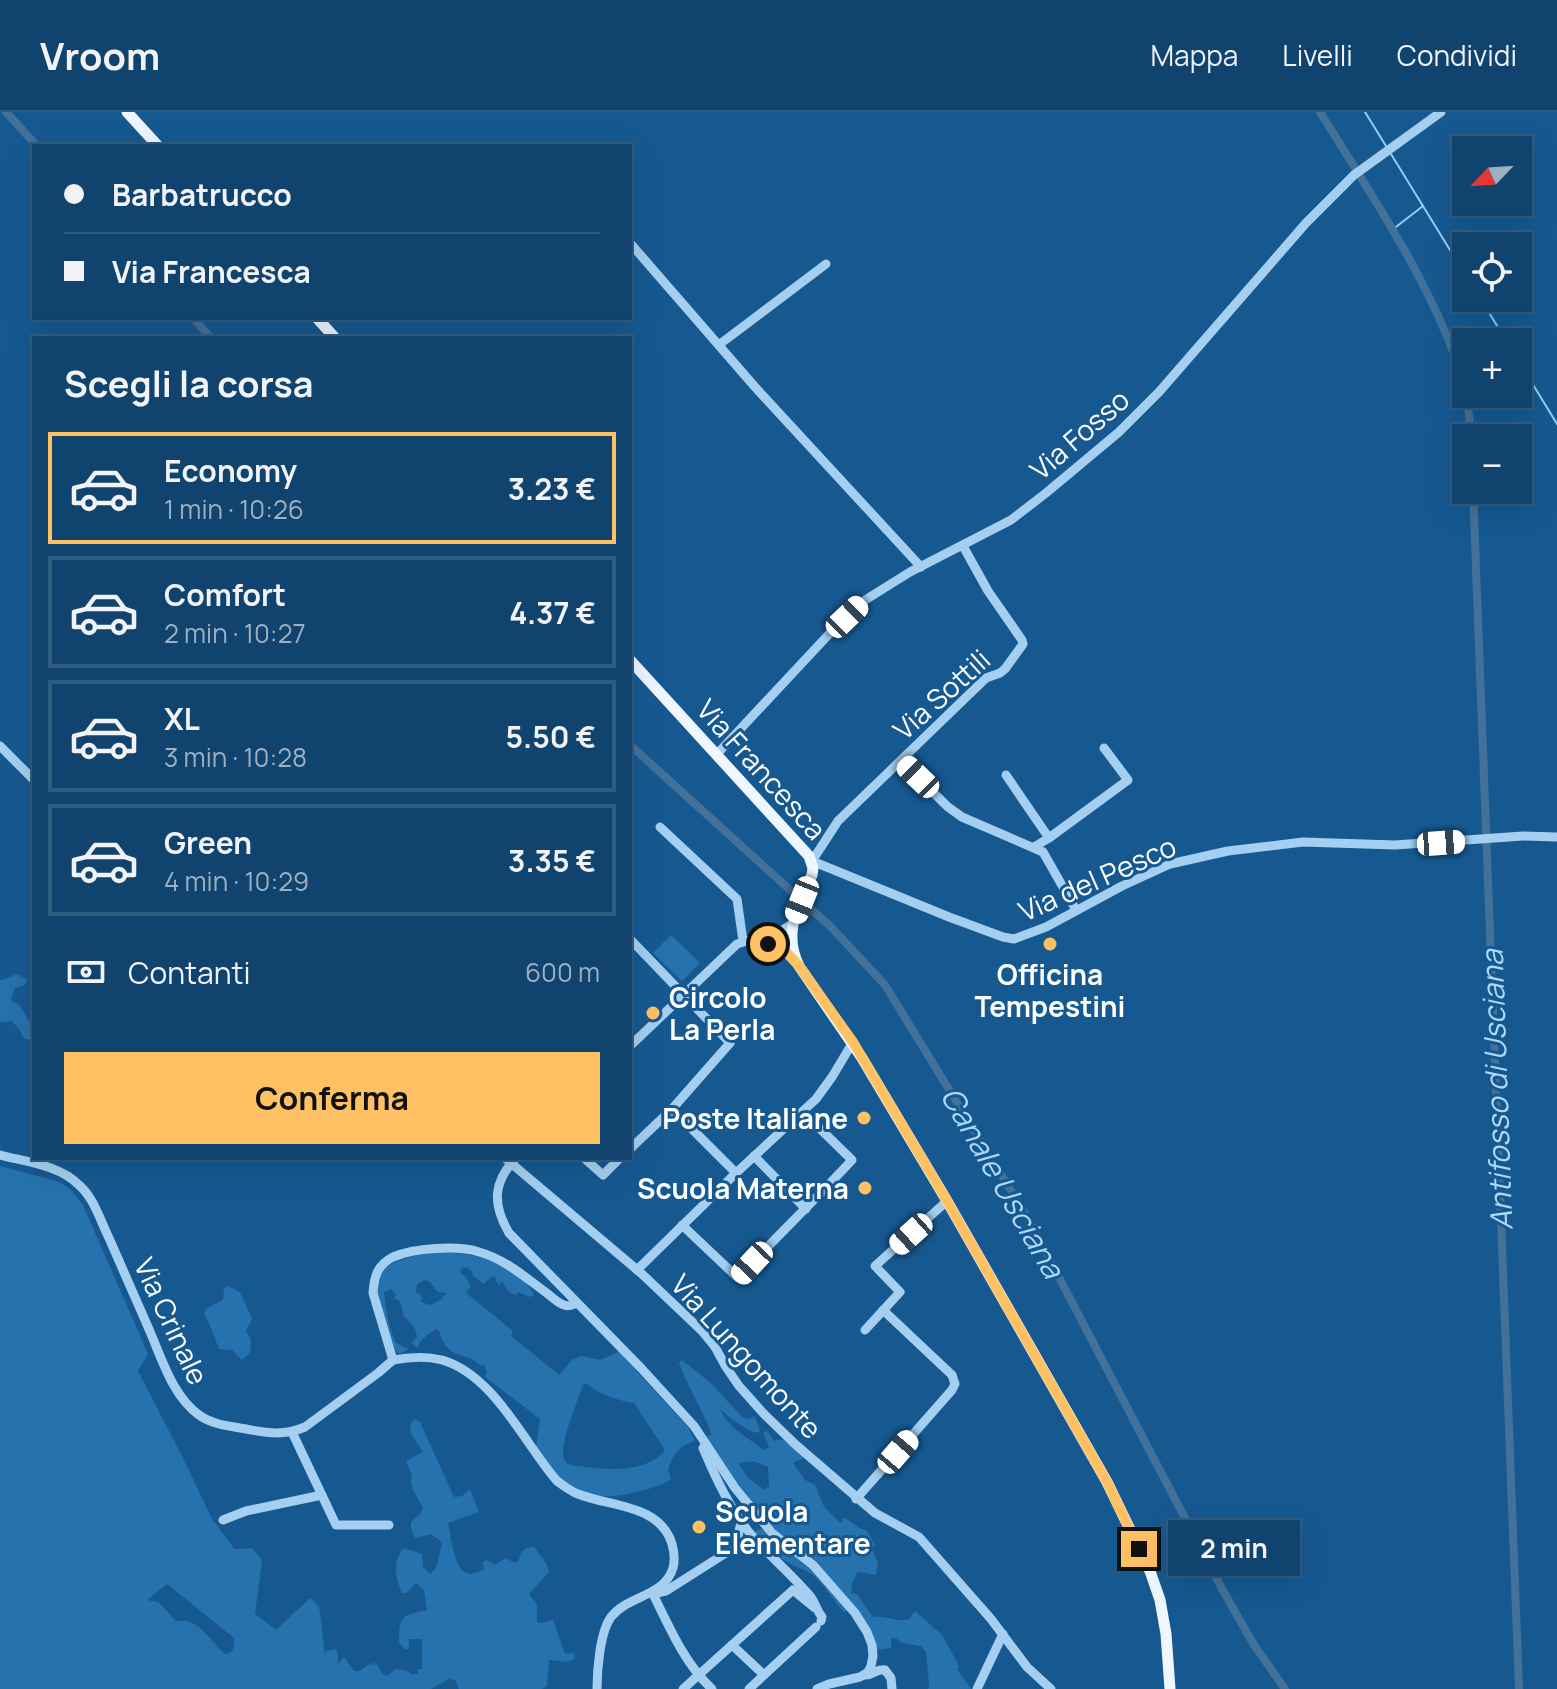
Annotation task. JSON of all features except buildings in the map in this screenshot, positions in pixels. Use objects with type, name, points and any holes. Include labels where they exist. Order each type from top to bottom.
[{"type":"main road","points":[[127,112],[156,144]]},
{"type":"main road","points":[[319,320],[333,336]]},
{"type":"main road","name":"Via Francesca","points":[[632,662],[812,861],[812,875],[792,924],[793,955],[853,1042],[1107,1482],[1150,1571],[1160,1600],[1170,1689]]},
{"type":"street","name":"Via Fosso","points":[[717,754],[862,602],[1011,520],[1119,432],[1159,392],[1325,203],[1362,168],[1441,112]]},
{"type":"street","points":[[632,245],[755,387],[921,567]]},
{"type":"street","points":[[720,344],[826,264]]},
{"type":"street","name":"Via Sottili","points":[[812,861],[838,821],[986,678],[1005,669],[1023,644],[963,546]]},
{"type":"street","points":[[0,746],[32,778]]},
{"type":"street","points":[[1034,847],[1128,780],[1104,748]]},
{"type":"street","points":[[901,761],[962,817],[1043,852],[1076,910]]},
{"type":"street","points":[[1006,775],[1049,838]]},
{"type":"street","points":[[660,827],[737,899],[743,941]]},
{"type":"street","name":"Via del Pesco","points":[[812,861],[1014,939],[1033,933],[1170,864],[1228,851],[1303,842],[1395,845],[1523,836],[1557,837]]},
{"type":"street","points":[[767,942],[792,924]]},
{"type":"street","points":[[632,941],[730,1043],[672,1109],[632,1147]]},
{"type":"street","points":[[632,1044],[737,944],[743,941],[791,941]]},
{"type":"street","points":[[767,942],[787,953],[799,966]]},
{"type":"street","points":[[639,1272],[682,1225],[803,1112],[824,1088],[853,1042]]},
{"type":"street","points":[[672,1109],[736,1173]]},
{"type":"street","points":[[682,1225],[738,1278],[852,1160],[803,1112]]},
{"type":"street","name":"Via Crinale","points":[[0,1155],[67,1176],[86,1192],[174,1385],[191,1409],[221,1425],[271,1433],[292,1432]]},
{"type":"street","points":[[754,1156],[806,1209]]},
{"type":"street","points":[[510,1160],[497,1189],[506,1227],[516,1241],[694,1426],[754,1513],[772,1533],[813,1565],[855,1613],[867,1632],[873,1650],[871,1666],[864,1675],[817,1689]]},
{"type":"street","name":"Via Lungomonte","points":[[510,1160],[702,1331],[739,1386],[796,1445],[856,1499],[919,1537],[1003,1634],[1027,1667],[1051,1689]]},
{"type":"street","points":[[586,1160],[603,1175],[618,1160]]},
{"type":"street","points":[[865,1330],[900,1292],[875,1266],[947,1201]]},
{"type":"street","points":[[393,1360],[373,1293],[373,1283],[384,1262],[399,1255],[450,1248],[481,1252],[517,1271],[561,1303],[576,1303]]},
{"type":"street","points":[[856,1499],[955,1384],[952,1375],[883,1310]]},
{"type":"street","points":[[389,1525],[336,1525],[292,1432],[305,1427],[393,1360],[428,1358],[454,1364],[489,1390],[557,1481],[580,1495],[641,1512],[658,1521],[666,1531],[672,1545],[674,1563],[666,1580],[652,1592],[620,1608],[609,1621],[601,1648],[597,1689]]},
{"type":"street","points":[[694,1426],[741,1522],[796,1579],[815,1602],[815,1608]]},
{"type":"street","points":[[223,1520],[246,1511],[322,1495]]},
{"type":"street","points":[[652,1592],[666,1591],[724,1555],[737,1541],[741,1522]]},
{"type":"street","points":[[684,1688],[793,1590],[822,1617],[749,1689]]},
{"type":"street","points":[[652,1592],[688,1660],[698,1676],[712,1689]]},
{"type":"street","points":[[977,1689],[1003,1634]]},
{"type":"street","points":[[732,1645],[764,1675]]},
{"type":"street","points":[[864,1675],[885,1670],[891,1678],[892,1689]]},
{"type":"shaded area","points":[[671,935],[700,963],[682,981],[653,953]]},
{"type":"shaded area","points":[[17,974],[28,980],[23,986],[15,988],[11,998],[32,1022],[32,1040],[24,1039],[12,1021],[0,1022],[0,981]]},
{"type":"shaded area","points":[[0,1166],[60,1182],[83,1205],[148,1354],[138,1371],[212,1519],[235,1549],[252,1548],[262,1560],[255,1614],[276,1630],[310,1598],[319,1606],[325,1656],[326,1651],[336,1649],[338,1664],[344,1657],[354,1671],[371,1663],[373,1666],[375,1662],[387,1676],[396,1669],[418,1674],[418,1669],[422,1669],[422,1639],[409,1639],[409,1649],[405,1649],[399,1642],[399,1633],[404,1618],[427,1610],[424,1590],[416,1583],[407,1593],[402,1593],[396,1564],[404,1548],[422,1554],[423,1567],[430,1574],[437,1564],[442,1542],[431,1534],[415,1538],[411,1528],[411,1522],[423,1508],[413,1490],[406,1461],[423,1452],[410,1432],[415,1419],[420,1422],[454,1497],[462,1496],[470,1489],[479,1512],[448,1523],[454,1554],[461,1568],[471,1574],[484,1569],[483,1562],[487,1560],[495,1565],[505,1558],[515,1563],[524,1550],[534,1547],[549,1572],[529,1594],[537,1605],[537,1622],[553,1620],[565,1654],[574,1653],[574,1659],[568,1662],[549,1660],[547,1686],[542,1689],[459,1689],[455,1680],[449,1679],[431,1689],[0,1689]],"holes":[[[167,1584],[234,1638],[232,1651],[225,1654],[195,1624],[176,1621],[158,1602],[147,1600]]]},
{"type":"shaded area","points":[[444,1253],[488,1260],[510,1271],[528,1286],[534,1295],[530,1297],[518,1292],[516,1295],[509,1292],[502,1281],[499,1286],[494,1276],[484,1284],[466,1267],[460,1272],[471,1286],[466,1293],[513,1331],[511,1336],[559,1375],[572,1360],[581,1356],[600,1360],[619,1352],[688,1427],[695,1441],[674,1455],[668,1470],[671,1479],[645,1490],[601,1497],[585,1494],[563,1483],[536,1447],[540,1419],[485,1377],[487,1372],[484,1365],[447,1348],[436,1329],[417,1348],[412,1343],[417,1337],[416,1331],[404,1317],[400,1301],[394,1298],[396,1294],[391,1289],[384,1292],[389,1325],[396,1343],[409,1349],[399,1354],[377,1295],[376,1286],[381,1270],[407,1258]],"holes":[[[425,1280],[438,1292],[446,1293],[441,1300],[430,1305],[421,1302],[420,1294],[416,1293],[417,1284]],[[586,1383],[608,1396],[634,1403],[665,1450],[646,1464],[621,1469],[570,1465],[566,1462],[563,1455],[566,1436]]]},
{"type":"shaded area","points":[[228,1286],[240,1292],[252,1319],[246,1331],[251,1340],[250,1353],[242,1360],[232,1350],[219,1349],[204,1313],[207,1308],[223,1300],[224,1288]]},
{"type":"shaded area","points":[[682,1360],[712,1384],[743,1418],[755,1416],[760,1431],[756,1433],[720,1409],[733,1427],[745,1436],[764,1450],[769,1447],[763,1432],[767,1431],[774,1441],[784,1439],[805,1458],[794,1462],[795,1466],[805,1480],[815,1485],[824,1507],[838,1521],[842,1523],[843,1517],[867,1531],[875,1545],[872,1549],[878,1564],[876,1575],[858,1572],[851,1593],[857,1594],[873,1617],[905,1620],[910,1619],[915,1611],[942,1635],[959,1666],[957,1669],[971,1689],[928,1689],[926,1652],[921,1646],[891,1638],[891,1648],[876,1650],[853,1607],[844,1612],[815,1577],[778,1556],[754,1532],[762,1528],[706,1436],[712,1435],[679,1364]],"holes":[[[753,1461],[768,1467],[769,1486],[765,1490],[749,1479],[738,1463]]]},
{"type":"waterway","name":"Canale Usciana","points":[[6,112],[35,144]]},
{"type":"waterway","name":"Antifosso di Usciana","points":[[1320,112],[1421,280],[1452,349]]},
{"type":"waterway","points":[[1365,112],[1386,146]]},
{"type":"waterway","points":[[1391,154],[1452,253]]},
{"type":"waterway","points":[[1392,230],[1423,206]]},
{"type":"waterway","points":[[1489,312],[1498,328]]},
{"type":"waterway","name":"Canale Usciana","points":[[195,320],[209,336]]},
{"type":"waterway","points":[[1532,383],[1557,424]]},
{"type":"waterway","name":"Antifosso di Usciana","points":[[1468,408],[1470,424]]},
{"type":"waterway","name":"Antifosso di Usciana","points":[[1474,504],[1519,1689]]},
{"type":"waterway","name":"Canale Usciana","points":[[632,747],[831,927],[885,985],[1029,1220],[1221,1587],[1254,1645],[1285,1689]]},
{"type":"place","name":"Officina Tempestini","points":[[1050,944]]},
{"type":"place","name":"Circolo La Perla","points":[[653,1013]]},
{"type":"place","name":"Poste Italiane","points":[[864,1118]]},
{"type":"place","name":"Scuola Materna","points":[[865,1188]]},
{"type":"place","name":"Scuola Elementare","points":[[699,1527]]},
{"type":"route","points":[[768,944],[787,953],[799,966],[853,1042],[1107,1482],[1139,1549]]}]
